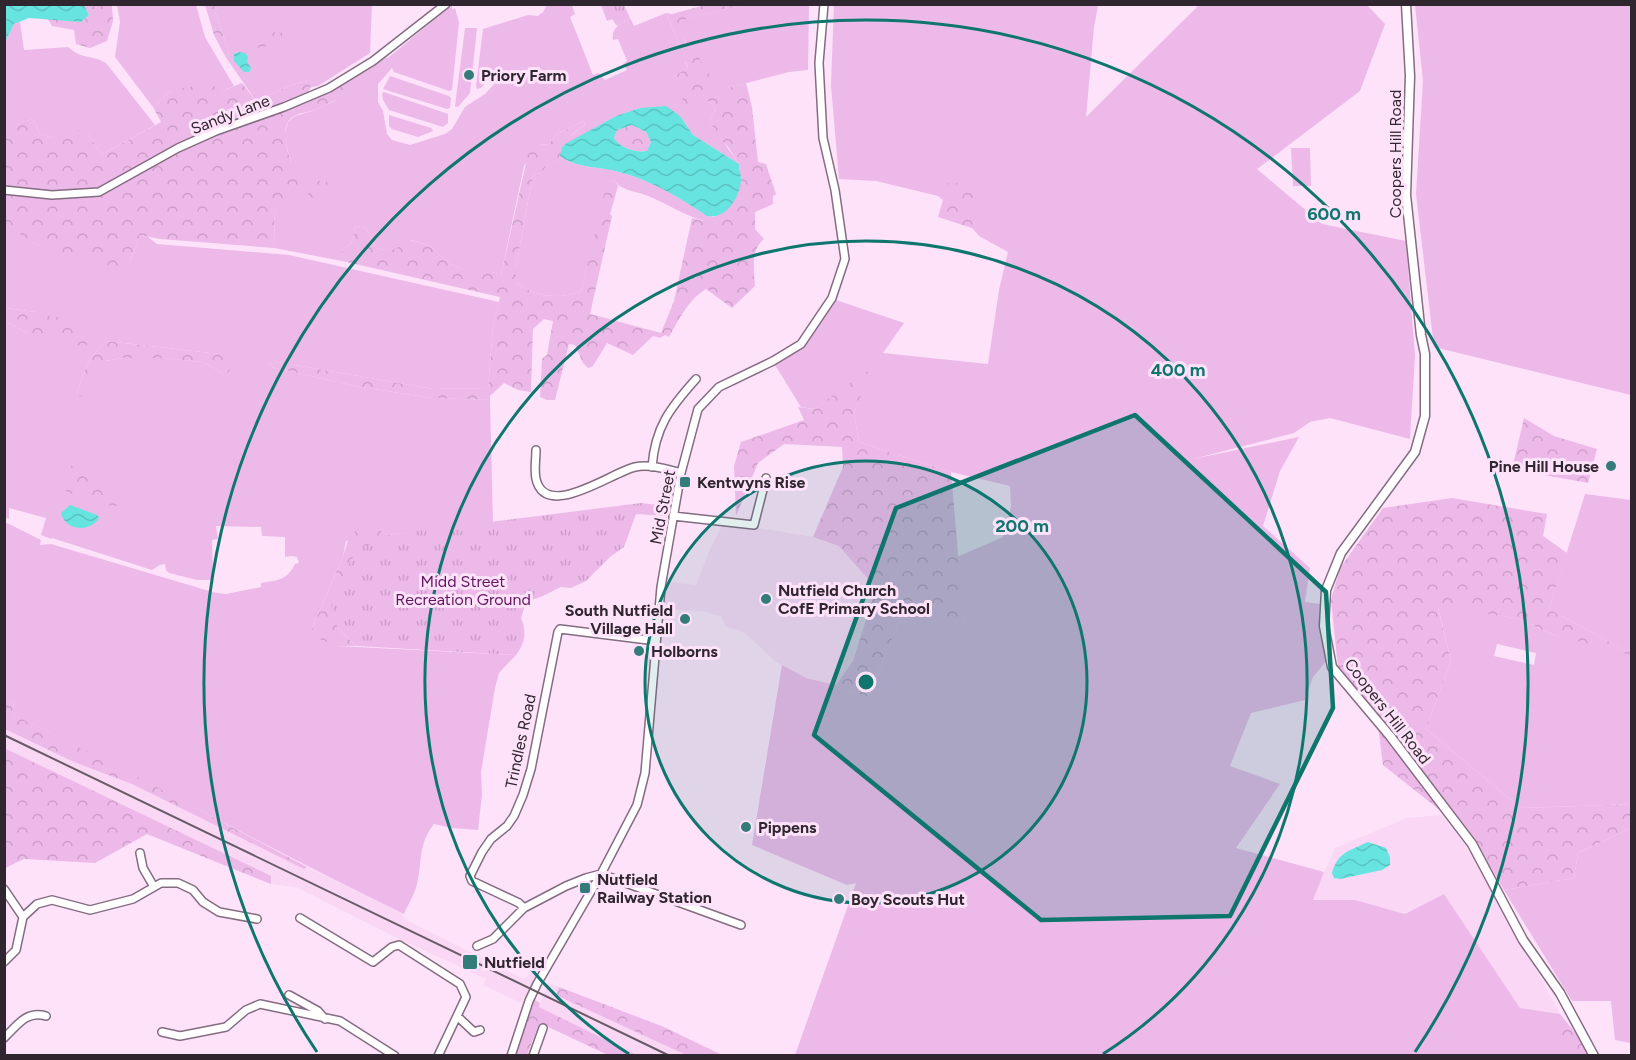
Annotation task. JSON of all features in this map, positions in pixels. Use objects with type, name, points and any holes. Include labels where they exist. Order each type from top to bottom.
[{"type":"street","name":"Sandy Lane","points":[[4,190],[52,195],[99,192],[178,148],[328,88],[373,61],[446,4]]},
{"type":"street","name":"Mid Street","points":[[511,1056],[529,1001],[602,874],[637,805],[645,773],[661,587],[681,473],[698,409],[719,387],[773,361],[801,344],[832,298],[845,259],[835,190],[823,138],[819,63],[824,4]]},
{"type":"street","name":"Coopers Hill Road","points":[[1406,4],[1410,76],[1406,195],[1425,354],[1425,416],[1415,452],[1341,553],[1326,590],[1324,626],[1332,666],[1472,844],[1523,940],[1560,993],[1594,1056]]},
{"type":"street","points":[[652,467],[654,445],[662,423],[696,379]]},
{"type":"street","points":[[536,450],[536,477],[539,485],[549,495],[559,497],[571,495],[622,471],[640,466],[681,473]]},
{"type":"street","points":[[673,516],[754,525],[766,478]]},
{"type":"street","name":"Trindles Road","points":[[524,908],[519,903],[472,881],[471,876],[491,839],[507,826],[514,816],[523,795],[531,769],[558,632],[560,629],[656,642]]},
{"type":"street","points":[[140,853],[143,868],[154,887]]},
{"type":"street","points":[[477,945],[493,939],[524,908],[576,882],[602,874],[741,925]]},
{"type":"street","points":[[4,962],[16,950],[23,917],[37,904],[52,900],[90,910],[133,899],[160,883],[178,883],[193,890],[203,902],[219,912],[257,919]]},
{"type":"street","points":[[5,889],[23,917]]},
{"type":"street","points":[[300,918],[373,962],[392,947],[399,945],[460,984],[466,997],[438,1056]]},
{"type":"street","points":[[289,995],[318,1011],[325,1019]]},
{"type":"street","points":[[162,1032],[180,1036],[226,1027],[246,1010],[260,1004],[340,1021],[395,1056]]},
{"type":"street","points":[[4,1038],[28,1016],[38,1014],[46,1016]]},
{"type":"street","points":[[457,1016],[474,1032],[480,1030]]},
{"type":"street","points":[[533,1056],[543,1028]]},
{"type":"highlighted area","points":[[1135,415],[1326,592],[1333,708],[1230,916],[1041,920],[814,735],[896,508]]},
{"type":"shaded area","name":"Nutfield Church CofE Primary School","points":[[724,522],[813,537],[884,561],[853,661],[836,685],[806,678],[776,662],[747,635],[739,630],[726,627],[721,616],[702,611],[659,609],[662,581],[696,585],[710,549]]},
{"type":"shaded area","points":[[4,709],[307,867],[403,914],[404,919],[524,979],[531,972],[538,977],[521,1003],[483,985],[486,979],[391,935],[296,887],[271,884],[5,772]]},
{"type":"shaded area","points":[[1442,815],[1480,866],[1560,1014],[1520,1008],[1444,894],[1405,914],[1355,900],[1312,900],[1335,848],[1407,818]]},
{"type":"shaded area","points":[[548,983],[559,987],[557,995],[686,1055],[638,1055],[539,1007]]},
{"type":"green space","points":[[222,4],[372,5],[370,53],[318,86],[311,87],[307,81],[291,85],[256,101],[225,56],[229,53],[215,11]]},
{"type":"green space","points":[[709,4],[742,5],[679,21],[686,45],[680,47],[666,13],[672,14]]},
{"type":"green space","points":[[1093,4],[1098,6],[1086,117],[1199,5],[1367,5],[1385,24],[1360,91],[1257,169],[1322,224],[1406,241],[1415,356],[1410,439],[1330,418],[1310,422],[1294,433],[1193,459],[1299,437],[1280,471],[1263,526],[1310,568],[1305,602],[1320,604],[1319,623],[1327,660],[1313,677],[1305,700],[1251,713],[1230,766],[1280,784],[1236,848],[1324,872],[1313,900],[1355,900],[1405,914],[1444,894],[1520,1008],[1560,1014],[1560,1055],[795,1055],[856,883],[847,885],[752,845],[782,665],[806,678],[836,685],[868,697],[908,600],[964,623],[957,557],[1003,537],[1011,507],[1010,486],[951,472],[859,442],[854,413],[870,371],[814,409],[801,407],[775,365],[802,346],[836,300],[904,323],[883,353],[988,364],[999,290],[1008,252],[979,236],[972,228],[949,183],[943,200],[938,196],[876,181],[839,179],[831,85],[834,5]]},
{"type":"green space","points":[[84,5],[112,5],[113,21],[107,41],[90,48],[76,44],[74,30],[52,26],[48,19],[81,22],[89,15]]},
{"type":"green space","points":[[117,5],[196,5],[205,37],[234,86],[222,91],[170,91],[153,107],[115,57],[120,22]]},
{"type":"green space","points":[[205,5],[222,5],[215,11],[229,53],[225,56],[214,35]]},
{"type":"green space","points":[[452,5],[452,10],[455,8],[459,23],[452,90],[449,91],[394,72],[392,68],[378,84],[378,102],[383,111],[387,134],[392,140],[410,145],[445,134],[452,129],[465,107],[485,94],[497,81],[496,76],[489,77],[481,88],[477,89],[476,86],[483,29],[528,15],[538,16],[547,5],[572,5],[575,14],[570,17],[593,75],[598,73],[605,80],[627,70],[623,64],[627,61],[618,39],[613,40],[613,36],[617,26],[630,18],[634,26],[666,13],[680,47],[686,44],[678,21],[742,5],[809,5],[808,70],[789,72],[728,88],[718,94],[685,62],[688,68],[671,78],[709,101],[716,109],[710,119],[739,164],[693,135],[680,116],[640,108],[616,116],[562,147],[565,140],[585,125],[584,121],[557,134],[549,144],[538,145],[524,166],[501,275],[483,269],[462,269],[450,264],[429,245],[411,240],[391,250],[377,248],[366,228],[356,226],[352,242],[342,251],[342,261],[274,248],[275,203],[284,201],[291,163],[284,136],[288,122],[295,116],[332,102],[383,66],[385,62],[383,59],[389,57]]},
{"type":"green space","points":[[601,5],[624,5],[630,18],[617,26],[612,19],[607,21]]},
{"type":"green space","points":[[1415,5],[1631,5],[1631,395],[1434,347],[1416,194],[1423,81]]},
{"type":"green space","points":[[20,22],[24,50],[68,47],[77,53],[106,63],[155,125],[101,155],[87,132],[53,138],[40,134],[33,119],[5,128],[5,42],[14,24]]},
{"type":"green space","points":[[465,28],[477,28],[470,93],[458,107],[455,106]]},
{"type":"green space","points":[[255,31],[282,33],[284,52],[274,53],[267,46],[257,48],[253,38]]},
{"type":"green space","points":[[688,49],[699,58],[718,88],[718,93],[746,83],[752,107],[758,162],[766,164],[776,194],[773,196],[773,204],[755,212],[755,229],[764,239],[755,255],[755,286],[732,308],[706,289],[689,304],[669,337],[653,336],[633,355],[607,343],[593,366],[588,368],[583,363],[575,345],[569,344],[555,400],[540,397],[542,359],[547,355],[553,321],[544,319],[533,329],[531,392],[518,390],[504,383],[490,396],[490,400],[432,398],[360,387],[271,367],[268,364],[278,362],[433,389],[488,388],[493,327],[500,297],[342,261],[342,251],[352,242],[356,226],[366,228],[377,248],[391,250],[410,240],[429,245],[450,264],[462,269],[484,269],[501,275],[528,154],[538,145],[549,144],[557,134],[584,121],[585,125],[564,143],[561,160],[547,165],[542,172],[533,175],[516,267],[516,282],[530,291],[547,296],[565,296],[581,291],[607,182],[614,180],[618,186],[610,214],[612,216],[590,314],[661,333],[674,301],[692,218],[704,221],[707,216],[714,217],[741,181],[739,164],[729,148],[716,135],[710,119],[716,109],[709,101],[687,105],[672,85],[671,78],[688,68],[682,51]]},
{"type":"green space","points":[[383,59],[385,62],[383,66],[343,95],[317,109],[294,116],[288,122],[285,137],[291,163],[307,174],[299,203],[284,201],[275,204],[274,248],[160,239],[140,235],[130,261],[115,267],[37,245],[12,229],[5,228],[4,128],[33,119],[40,134],[53,138],[73,129],[87,132],[101,155],[161,122],[153,107],[170,91],[209,83],[222,91],[242,83],[256,101],[291,85],[308,81],[311,87],[308,92],[261,111],[263,118],[325,93]]},
{"type":"green space","points":[[390,76],[449,96],[451,98],[450,108],[383,89]]},
{"type":"green space","points":[[382,93],[448,114],[448,123],[443,127],[389,110],[383,100]]},
{"type":"green space","points":[[389,115],[431,128],[433,131],[418,137],[392,129],[389,126]]},
{"type":"green space","points":[[632,125],[646,132],[651,142],[647,151],[629,149],[620,145],[614,138],[617,130]]},
{"type":"green space","points":[[1291,148],[1310,148],[1311,186],[1293,186]]},
{"type":"green space","points":[[560,156],[581,165],[631,175],[654,185],[707,216],[705,221],[648,196],[625,189],[614,180],[608,182],[581,291],[565,296],[547,296],[530,291],[516,282],[516,267],[533,175],[542,172],[547,165],[560,160]]},
{"type":"green space","points":[[319,181],[327,182],[330,187],[323,203],[309,196],[308,192],[309,186]]},
{"type":"green space","points":[[948,183],[977,184],[972,228],[938,217]]},
{"type":"green space","points":[[5,228],[12,228],[37,245],[130,261],[140,235],[148,237],[157,244],[289,255],[499,302],[493,327],[488,388],[433,389],[278,362],[268,364],[271,367],[360,387],[432,398],[490,400],[493,523],[387,535],[381,531],[346,541],[343,556],[311,631],[337,646],[516,655],[499,673],[495,688],[481,772],[482,795],[478,830],[434,824],[425,839],[416,888],[404,914],[12,714],[14,703],[4,699],[5,522],[41,540],[40,545],[51,544],[216,593],[226,594],[261,587],[261,583],[285,577],[295,564],[299,563],[297,557],[285,557],[285,537],[262,536],[261,527],[216,526],[218,539],[212,540],[213,577],[210,580],[197,580],[169,573],[165,564],[152,570],[41,535],[46,518],[9,508],[9,519],[5,517],[5,321],[29,334],[36,312],[5,308]],"holes":[[[106,341],[220,354],[223,373],[202,362],[163,358],[124,358],[105,361],[77,394],[87,365]]]},
{"type":"green space","points":[[5,308],[36,312],[75,322],[88,340],[86,347],[29,334],[5,321]]},
{"type":"green space","points":[[106,341],[220,354],[232,360],[229,372],[223,373],[202,362],[162,358],[124,358],[105,361],[88,393],[80,397],[77,394],[84,372],[95,353]]},
{"type":"green space","points":[[872,368],[854,413],[859,442],[951,472],[964,624],[908,600],[868,697],[836,685],[853,661],[876,588],[839,546],[813,537],[843,467],[842,447],[784,444],[758,463],[736,516],[734,466],[741,442],[804,420],[798,407],[814,409]]},
{"type":"green space","points":[[1524,418],[1554,436],[1597,449],[1588,483],[1512,469]]},
{"type":"green space","points":[[68,465],[100,477],[114,486],[126,499],[117,506],[103,505],[90,496],[67,493],[62,480]]},
{"type":"green space","points":[[1585,494],[1631,500],[1632,633],[1629,653],[1632,655],[1631,804],[1521,808],[1426,729],[1451,661],[1438,607],[1516,618],[1554,635],[1627,652],[1549,609]],"holes":[[[1497,644],[1536,653],[1534,665],[1494,656]]]},
{"type":"green space","points":[[1452,498],[1547,514],[1543,536],[1567,553],[1549,609],[1629,653],[1631,633],[1631,655],[1554,635],[1516,618],[1438,608],[1451,661],[1426,729],[1521,808],[1631,804],[1631,828],[1578,853],[1574,878],[1504,890],[1471,835],[1383,765],[1376,711],[1338,667],[1331,600],[1340,568],[1383,508]]},
{"type":"green space","name":"Midd Street Recreation Ground","points":[[641,503],[667,506],[665,516],[636,514],[624,547],[610,557],[586,581],[571,588],[561,587],[526,602],[521,618],[524,637],[516,655],[356,646],[337,627],[331,604],[348,565],[361,548],[387,535]]},
{"type":"green space","points":[[356,531],[381,531],[387,535],[378,543],[360,549],[337,627],[356,646],[337,646],[310,635],[350,534]]},
{"type":"green space","points":[[5,699],[14,703],[12,714],[111,763],[307,867],[304,869],[132,784],[74,762],[5,729]]},
{"type":"green space","points":[[4,748],[271,876],[271,884],[147,834],[95,863],[24,859],[5,868]]},
{"type":"green space","points":[[1631,828],[1631,1043],[1615,1040],[1611,1001],[1572,1001],[1504,890],[1574,878],[1578,853]]},
{"type":"green space","points":[[559,987],[664,1027],[722,1055],[686,1055],[556,995]]},
{"type":"green space","points":[[533,999],[540,1003],[539,1007],[637,1055],[608,1055],[544,1025],[538,1027],[527,1055],[516,1056]]},
{"type":"green space","points":[[1560,1014],[1593,1055],[1560,1055]]},
{"type":"water","points":[[5,4],[84,5],[89,15],[81,22],[29,18],[14,24],[5,42]]},
{"type":"water","points":[[239,52],[248,56],[247,62],[251,68],[249,72],[244,72],[234,61],[234,54]]},
{"type":"water","points":[[666,106],[680,116],[693,135],[739,164],[740,187],[735,200],[726,211],[707,216],[676,196],[631,175],[574,163],[560,156],[562,147],[567,143],[616,116],[640,108]],"holes":[[[632,125],[646,132],[651,142],[647,151],[629,149],[620,145],[614,138],[617,130]]]},
{"type":"water","points":[[70,505],[97,515],[99,518],[95,523],[84,528],[72,526],[63,519],[61,513]]},
{"type":"water","points":[[1368,842],[1386,848],[1390,857],[1390,865],[1382,870],[1340,879],[1334,878],[1332,873],[1334,866],[1341,856]]},
{"type":"railway","points":[[4,735],[670,1056]]},
{"type":"place","name":"Priory Farm","points":[[469,75]]},
{"type":"place","name":"Pine Hill House","points":[[1611,466]]},
{"type":"place","name":"Kentwyns Rise","points":[[685,482]]},
{"type":"place","name":"Nutfield Church CofE Primary School","points":[[766,599]]},
{"type":"place","name":"South Nutfield Village Hall","points":[[685,619]]},
{"type":"place","name":"Holborns","points":[[639,651]]},
{"type":"place","name":"Pippens","points":[[746,827]]},
{"type":"place","name":"Nutfield Railway Station","points":[[585,888]]},
{"type":"place","name":"Boy Scouts Hut","points":[[839,899]]},
{"type":"place","name":"Nutfield","points":[[470,962]]}]
